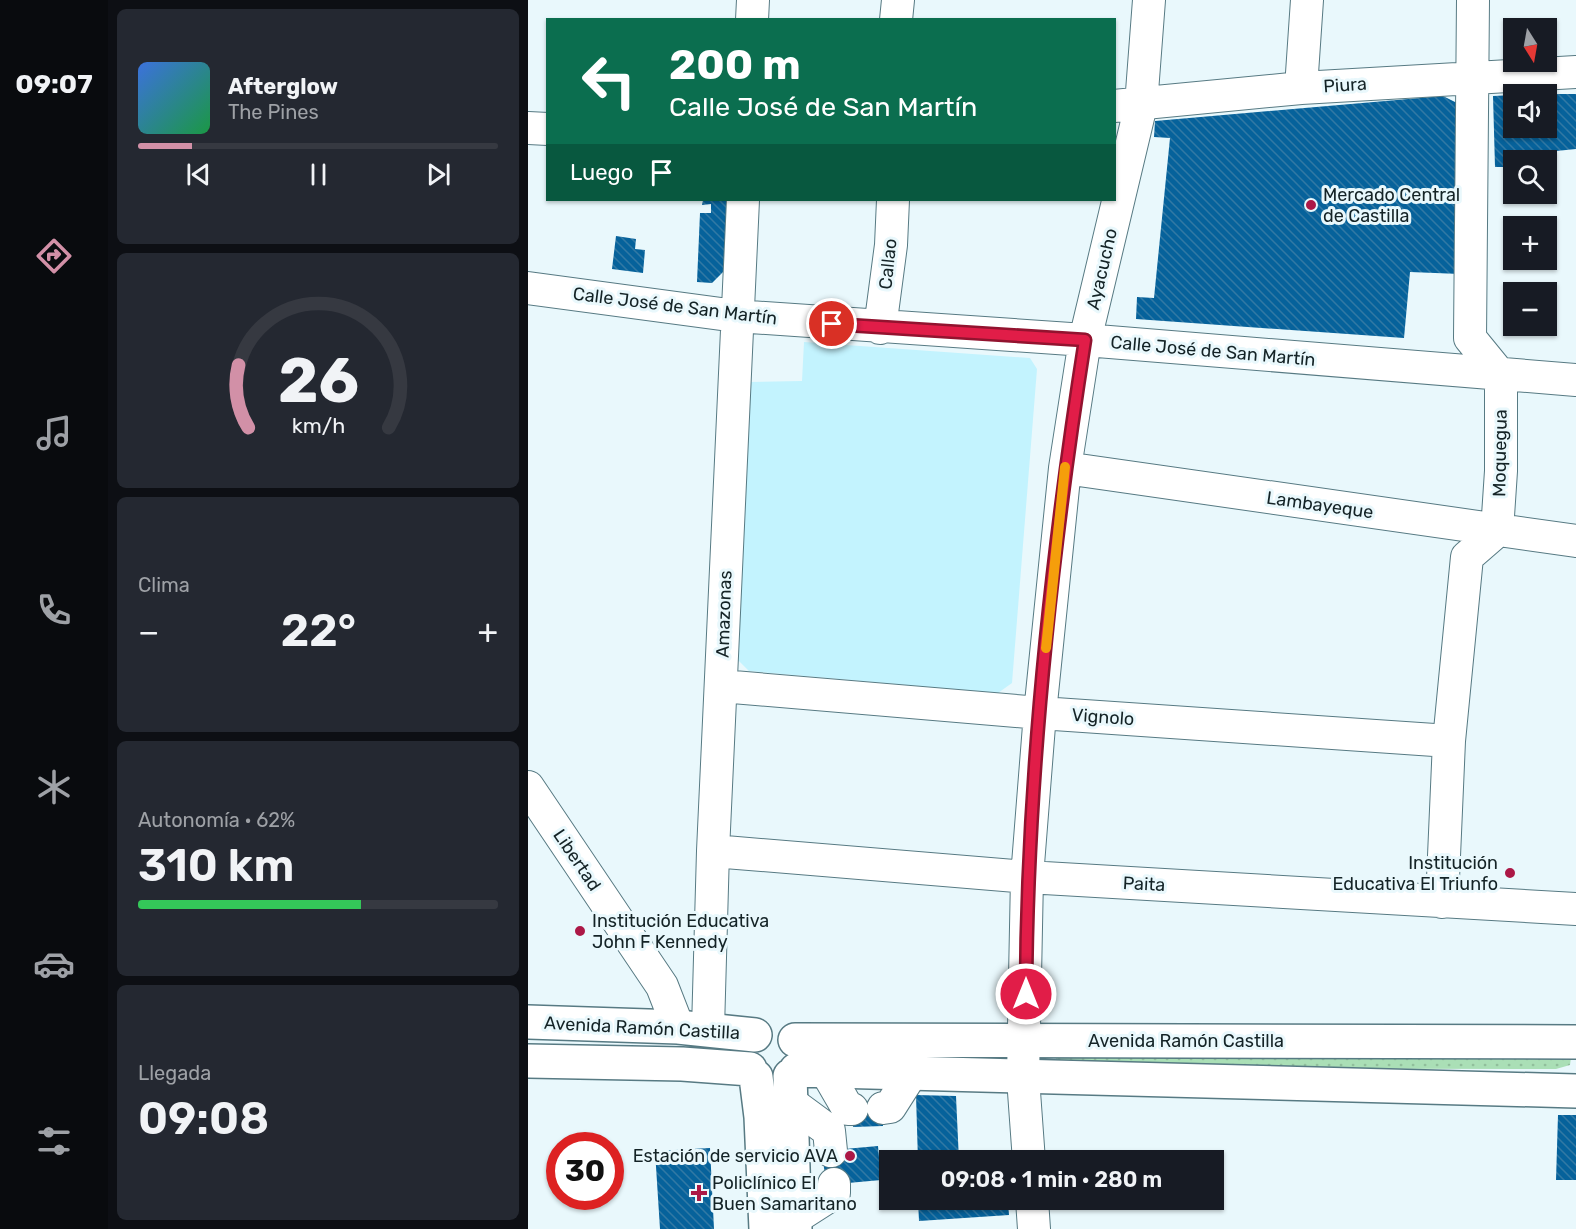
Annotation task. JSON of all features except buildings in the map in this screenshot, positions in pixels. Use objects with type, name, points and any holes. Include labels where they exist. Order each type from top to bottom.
[{"type":"main road","name":"Avenida Ramón Castilla","points":[[528,1022],[693,1028],[755,1035]]},
{"type":"main road","points":[[777,1028],[790,1034],[800,1072],[785,1225],[753,1073],[746,1055],[755,1035],[777,1028]]},
{"type":"main road","name":"Avenida Ramón Castilla","points":[[800,1072],[1025,1041],[1576,1042]]},
{"type":"main road","name":"Avenida Ramón Castilla","points":[[528,1061],[682,1064],[753,1073]]},
{"type":"main road","points":[[753,1073],[777,1082],[800,1072],[1576,1091]]},
{"type":"street","points":[[752,18],[753,0]]},
{"type":"street","points":[[896,18],[898,0]]},
{"type":"street","name":"Ayacucho","points":[[1116,171],[1149,0]]},
{"type":"street","points":[[1301,88],[1307,0]]},
{"type":"street","points":[[1473,0],[1470,338],[1501,376]]},
{"type":"street","name":"Piura","points":[[1128,106],[1301,88],[1576,72]]},
{"type":"street","points":[[528,128],[546,129]]},
{"type":"street","name":"Amazonas","points":[[693,1028],[713,851],[743,201]]},
{"type":"street","name":"Callao","points":[[880,328],[891,245],[893,201]]},
{"type":"street","name":"Ayacucho","points":[[1028,1150],[1023,1078],[1027,877],[1040,713],[1065,468],[1085,340],[1111,201]]},
{"type":"street","name":"Calle José de San Martín","points":[[528,288],[736,316],[880,328],[1085,340],[1501,376],[1576,380]]},
{"type":"street","name":"Moquegua","points":[[1497,531],[1501,462],[1501,376]]},
{"type":"street","name":"Lambayeque","points":[[1065,468],[1576,541]]},
{"type":"street","points":[[1442,902],[1449,741],[1467,557],[1497,531]]},
{"type":"street","name":"Vignolo","points":[[721,686],[1040,713],[1449,741]]},
{"type":"street","name":"Libertad","points":[[528,788],[693,1028]]},
{"type":"street","name":"Paita","points":[[713,851],[1027,877],[1576,909]]},
{"type":"street","points":[[800,1072],[840,1125],[800,1072]]},
{"type":"street","points":[[883,1108],[890,1107],[911,1074]]},
{"type":"street","points":[[785,1225],[834,1193],[834,1184]]},
{"type":"street","points":[[1033,1210],[1034,1229]]},
{"type":"shaded area","points":[[804,342],[1030,358],[1037,369],[1012,683],[998,693],[749,671],[736,658],[749,382],[802,381]]},
{"type":"green space","points":[[1571,1057],[1570,1065],[1556,1069],[1055,1068],[1056,1058]]},
{"type":"slow traffic","points":[[1046,648],[1065,467]]},
{"type":"place","name":"Mercado Central de Castilla","points":[[1311,205]]},
{"type":"place","name":"Institución Educativa El Triunfo","points":[[1510,873]]},
{"type":"place","name":"Institución Educativa John F Kennedy","points":[[580,931]]},
{"type":"place","name":"Estación de servicio AVA","points":[[850,1156]]},
{"type":"place","name":"Policlínico El Buen Samaritano","points":[[699,1193]]},
{"type":"route","points":[[832,324],[1085,340],[1065,468],[1040,713],[1027,877],[1026,994]]}]
